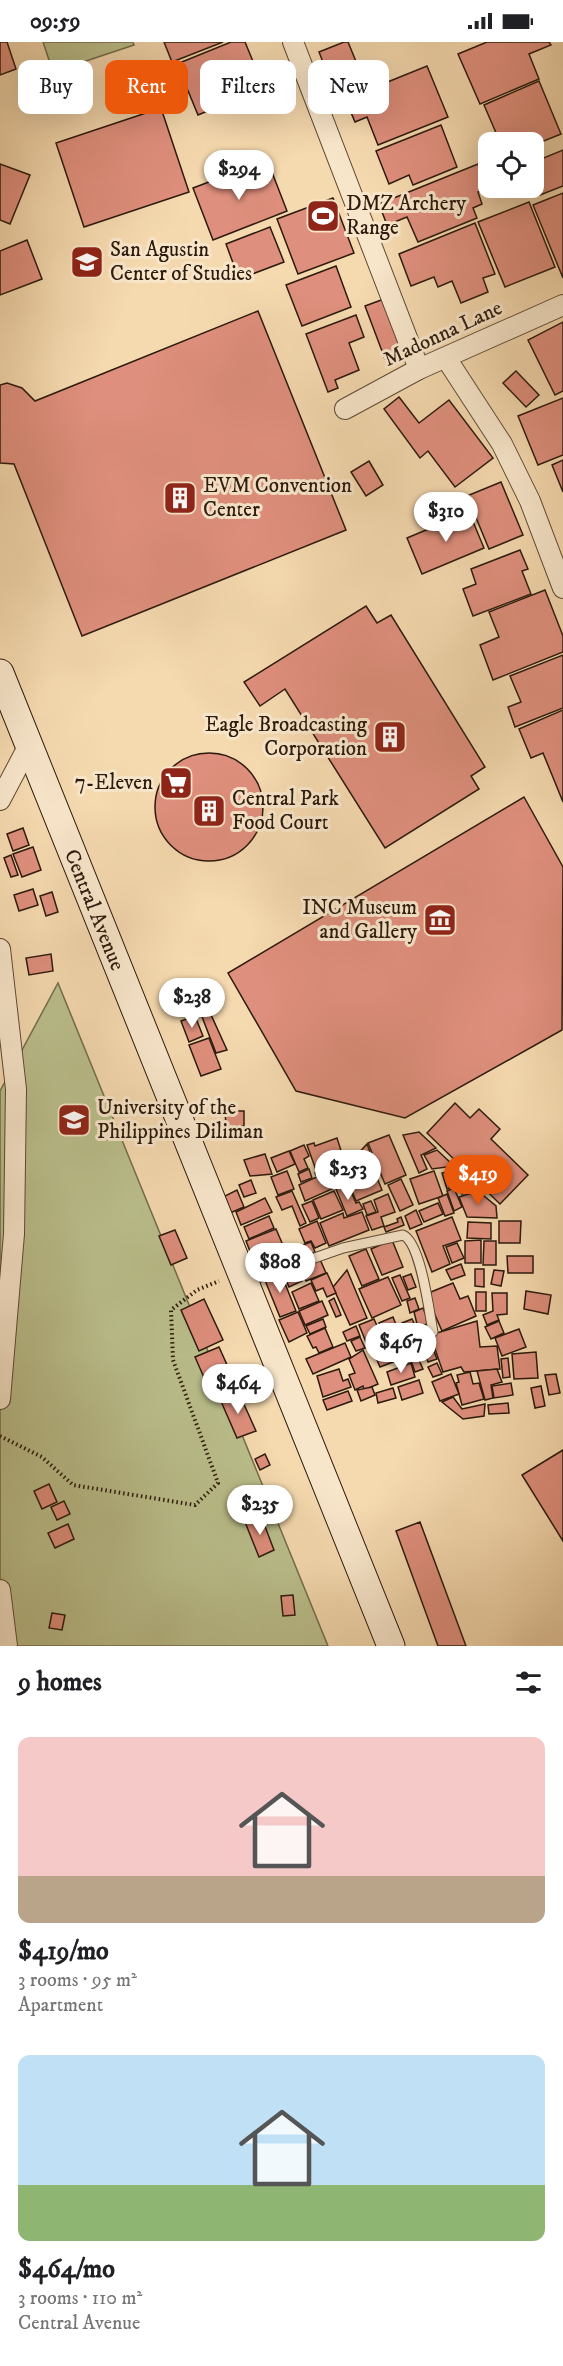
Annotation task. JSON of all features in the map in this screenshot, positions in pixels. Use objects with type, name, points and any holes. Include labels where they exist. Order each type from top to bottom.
[{"type":"main road","name":"Central Avenue","points":[[0,673],[391,1646]]},
{"type":"street","points":[[293,42],[419,369]]},
{"type":"street","name":"Madonna Lane","points":[[345,409],[419,369],[563,305]]},
{"type":"street","points":[[446,358],[502,444],[530,501],[563,588]]},
{"type":"street","points":[[0,800],[28,747]]},
{"type":"street","points":[[0,949],[16,1089],[14,1233],[0,1399]]},
{"type":"street","points":[[0,1590],[7,1646]]},
{"type":"lane","points":[[246,1282],[343,1248],[403,1235],[409,1237],[416,1251],[433,1332]]},
{"type":"path","points":[[0,1436],[42,1457],[74,1485],[195,1505],[218,1483],[173,1360],[171,1310],[197,1290],[216,1282]]},
{"type":"green space","points":[[43,42],[133,42],[134,45],[89,60],[49,60]]},
{"type":"green space","name":"University of the Philippines Diliman","points":[[58,983],[328,1646],[0,1646],[0,1091]]},
{"type":"building","points":[[0,42],[7,42],[16,69],[0,75]]},
{"type":"building","points":[[164,42],[223,42],[177,60],[171,60]]},
{"type":"building","points":[[231,42],[245,42],[252,60],[200,60],[200,114],[198,115],[188,91],[187,60]]},
{"type":"building","points":[[348,42],[355,60],[322,60],[319,52]]},
{"type":"building","points":[[487,42],[549,42],[551,45],[529,54],[539,79],[480,104],[458,54]]},
{"type":"building","points":[[427,66],[448,117],[378,145],[367,117],[355,122],[352,114],[389,114],[389,81]]},
{"type":"building","points":[[539,81],[561,134],[544,141],[544,132],[496,132],[484,105]]},
{"type":"building","points":[[143,114],[163,114],[189,192],[84,227],[56,143]]},
{"type":"building","points":[[441,125],[457,167],[413,185],[409,175],[389,184],[376,151]]},
{"type":"building","points":[[563,150],[563,186],[544,193],[544,158]]},
{"type":"building","points":[[0,164],[30,175],[10,224],[0,220]]},
{"type":"building","points":[[478,164],[478,198],[482,204],[473,208],[477,218],[418,242],[407,217],[387,225],[379,204]]},
{"type":"building","points":[[270,167],[287,211],[213,240],[193,188],[246,168],[249,175]]},
{"type":"building","points":[[563,193],[563,278],[533,205]]},
{"type":"building","points":[[333,198],[354,253],[298,274],[277,219]]},
{"type":"building","points":[[529,202],[555,267],[505,287],[478,222]]},
{"type":"building","points":[[475,223],[495,274],[483,278],[488,292],[461,303],[452,281],[438,287],[434,277],[411,286],[399,254]]},
{"type":"building","points":[[270,227],[284,262],[239,279],[226,244]]},
{"type":"building","points":[[27,240],[42,279],[0,295],[0,251]]},
{"type":"building","points":[[336,266],[351,307],[302,326],[286,285]]},
{"type":"building","points":[[384,299],[404,352],[385,359],[365,306]]},
{"type":"building","name":"EVM Convention Center","points":[[258,311],[346,530],[82,636],[14,464],[0,463],[0,385],[7,383],[22,388],[35,401]]},
{"type":"building","points":[[356,315],[364,337],[349,343],[359,370],[335,380],[338,388],[328,392],[306,334]]},
{"type":"building","points":[[563,322],[563,391],[555,395],[528,340]]},
{"type":"building","points":[[516,371],[539,395],[526,407],[503,383]]},
{"type":"building","points":[[399,397],[419,423],[449,400],[493,458],[455,487],[428,451],[420,458],[384,409]]},
{"type":"building","points":[[563,398],[563,455],[538,465],[518,416]]},
{"type":"building","points":[[563,460],[563,492],[552,465]]},
{"type":"building","points":[[369,461],[383,485],[366,496],[351,472]]},
{"type":"building","points":[[501,482],[523,535],[489,549],[467,496]]},
{"type":"building","points":[[469,512],[484,548],[422,574],[407,538]]},
{"type":"building","points":[[520,550],[528,569],[522,571],[531,594],[473,616],[463,589],[476,584],[471,569]]},
{"type":"building","points":[[545,590],[563,636],[563,652],[493,680],[480,645],[499,637],[489,612]]},
{"type":"building","name":"Eagle Broadcasting Corporation","points":[[366,606],[377,623],[391,615],[485,767],[471,776],[479,789],[385,848],[285,689],[260,706],[244,682]]},
{"type":"building","points":[[563,655],[563,708],[515,727],[508,707],[521,702],[510,676]]},
{"type":"building","points":[[563,710],[563,802],[543,753],[531,758],[519,729]]},
{"type":"building","name":"Central Park Food Court","points":[[209,753],[229,758],[247,769],[258,787],[263,807],[258,827],[247,845],[229,856],[209,861],[189,856],[171,845],[160,827],[155,807],[160,787],[171,769],[189,758]]},
{"type":"building","name":"INC Museum and Gallery","points":[[524,797],[563,867],[562,1030],[405,1118],[296,1091],[228,973]]},
{"type":"building","points":[[23,828],[29,845],[13,851],[7,834]]},
{"type":"building","points":[[33,847],[41,870],[22,877],[13,854]]},
{"type":"building","points":[[11,855],[18,875],[11,877],[4,858]]},
{"type":"building","points":[[33,889],[38,905],[19,911],[14,895]]},
{"type":"building","points":[[52,892],[58,912],[46,916],[40,896]]},
{"type":"building","points":[[51,954],[53,971],[29,975],[26,958]]},
{"type":"building","points":[[194,983],[201,1001],[174,1011],[167,993]]},
{"type":"building","points":[[207,1006],[227,1050],[216,1053],[199,1009]]},
{"type":"building","points":[[195,1016],[203,1036],[189,1042],[181,1021]]},
{"type":"building","points":[[209,1038],[221,1069],[201,1076],[189,1045]]},
{"type":"building","points":[[455,1103],[470,1118],[479,1109],[500,1129],[491,1139],[528,1175],[500,1204],[427,1133]]},
{"type":"building","points":[[225,1111],[244,1111],[244,1126],[226,1126]]},
{"type":"building","points":[[419,1132],[436,1148],[421,1155],[427,1169],[419,1173],[403,1135]]},
{"type":"building","points":[[389,1135],[406,1175],[385,1184],[368,1143]]},
{"type":"building","points":[[337,1138],[344,1160],[316,1170],[307,1145],[314,1143],[315,1146]]},
{"type":"building","points":[[367,1144],[376,1168],[362,1173],[355,1157]]},
{"type":"building","points":[[304,1145],[309,1156],[304,1159],[308,1168],[299,1172],[290,1151]]},
{"type":"building","points":[[437,1150],[454,1166],[432,1169],[424,1155]]},
{"type":"building","points":[[289,1151],[295,1164],[277,1172],[271,1158]]},
{"type":"building","points":[[265,1154],[272,1174],[250,1176],[244,1160]]},
{"type":"building","points":[[354,1164],[362,1184],[377,1178],[382,1190],[356,1201],[343,1169]]},
{"type":"building","points":[[309,1169],[312,1178],[301,1182],[298,1174]]},
{"type":"building","points":[[457,1169],[479,1189],[462,1194],[459,1184],[447,1189],[442,1173]]},
{"type":"building","points":[[323,1170],[332,1189],[305,1201],[299,1185],[317,1177],[315,1173]]},
{"type":"building","points":[[287,1171],[294,1189],[278,1195],[271,1177]]},
{"type":"building","points":[[434,1171],[443,1196],[419,1204],[410,1179]]},
{"type":"building","points":[[401,1179],[413,1205],[400,1211],[388,1185]]},
{"type":"building","points":[[251,1180],[256,1193],[244,1197],[239,1185]]},
{"type":"building","points":[[348,1185],[356,1203],[359,1202],[363,1209],[347,1216],[336,1189]]},
{"type":"building","points":[[454,1188],[462,1207],[454,1211],[447,1191]]},
{"type":"building","points":[[237,1190],[244,1207],[230,1213],[223,1197]]},
{"type":"building","points":[[292,1191],[306,1223],[300,1226],[292,1206],[282,1210],[276,1197]]},
{"type":"building","points":[[334,1191],[343,1210],[321,1219],[313,1200]]},
{"type":"building","points":[[478,1191],[496,1206],[497,1218],[467,1217],[459,1197]]},
{"type":"building","points":[[388,1194],[395,1212],[381,1217],[384,1226],[372,1230],[366,1216],[378,1212],[374,1200]]},
{"type":"building","points":[[447,1194],[454,1213],[445,1216],[438,1198]]},
{"type":"building","points":[[265,1198],[272,1212],[241,1225],[236,1212]]},
{"type":"building","points":[[312,1201],[319,1218],[310,1222],[302,1205]]},
{"type":"building","points":[[371,1201],[376,1212],[367,1215],[363,1204]]},
{"type":"building","points":[[438,1203],[443,1214],[424,1222],[419,1211]]},
{"type":"building","points":[[416,1210],[422,1224],[410,1229],[405,1216]]},
{"type":"building","points":[[362,1212],[369,1230],[329,1246],[320,1223],[343,1213],[344,1218]]},
{"type":"building","points":[[269,1216],[274,1228],[249,1239],[244,1227]]},
{"type":"building","points":[[401,1217],[404,1225],[386,1232],[384,1227],[398,1222],[397,1219]]},
{"type":"building","points":[[452,1217],[461,1240],[443,1246],[450,1264],[432,1272],[416,1231]]},
{"type":"building","points":[[317,1221],[326,1243],[315,1248],[311,1241],[305,1243],[299,1229]]},
{"type":"building","points":[[499,1221],[521,1221],[520,1243],[499,1243]]},
{"type":"building","points":[[468,1222],[491,1223],[491,1239],[467,1238]]},
{"type":"building","points":[[276,1229],[286,1252],[255,1264],[246,1241]]},
{"type":"building","points":[[175,1230],[187,1258],[171,1265],[159,1236]]},
{"type":"building","points":[[392,1240],[403,1267],[382,1275],[371,1249]]},
{"type":"building","points":[[481,1240],[481,1263],[465,1263],[465,1241]]},
{"type":"building","points":[[484,1241],[496,1241],[496,1265],[483,1265]]},
{"type":"building","points":[[311,1242],[315,1252],[304,1257],[300,1246]]},
{"type":"building","points":[[457,1243],[464,1258],[452,1263],[446,1247]]},
{"type":"building","points":[[366,1249],[379,1279],[362,1286],[349,1256]]},
{"type":"building","points":[[507,1256],[533,1256],[533,1273],[508,1273]]},
{"type":"building","points":[[319,1257],[326,1273],[306,1281],[300,1265]]},
{"type":"building","points":[[461,1264],[465,1275],[451,1280],[446,1270]]},
{"type":"building","points":[[296,1268],[302,1281],[289,1287],[283,1273]]},
{"type":"building","points":[[475,1269],[484,1269],[484,1287],[475,1286]]},
{"type":"building","points":[[347,1270],[367,1318],[350,1325],[333,1287]]},
{"type":"building","points":[[494,1270],[504,1271],[501,1286],[491,1284]]},
{"type":"building","points":[[280,1271],[296,1311],[280,1317],[264,1278]]},
{"type":"building","points":[[327,1273],[336,1293],[327,1297],[323,1288],[316,1291],[311,1280]]},
{"type":"building","points":[[411,1274],[416,1287],[408,1290],[403,1277]]},
{"type":"building","points":[[400,1275],[410,1298],[402,1301],[392,1278]]},
{"type":"building","points":[[388,1277],[401,1305],[372,1318],[359,1289]]},
{"type":"building","points":[[311,1283],[319,1301],[299,1309],[292,1292]]},
{"type":"building","points":[[453,1283],[460,1299],[468,1296],[476,1316],[442,1331],[426,1294]]},
{"type":"building","points":[[526,1291],[551,1295],[548,1314],[524,1309]]},
{"type":"building","points":[[476,1292],[486,1292],[486,1311],[476,1311]]},
{"type":"building","points":[[492,1293],[507,1293],[507,1314],[497,1315],[499,1320],[487,1325],[483,1315],[493,1311]]},
{"type":"building","points":[[334,1298],[341,1315],[336,1317],[329,1301]]},
{"type":"building","points":[[415,1298],[419,1309],[410,1313],[407,1301]]},
{"type":"building","points":[[204,1299],[223,1340],[199,1351],[181,1310]]},
{"type":"building","points":[[322,1301],[328,1315],[305,1325],[299,1311]]},
{"type":"building","points":[[423,1308],[429,1323],[418,1328],[414,1312]]},
{"type":"building","points":[[298,1312],[307,1333],[289,1342],[279,1320]]},
{"type":"building","points":[[393,1317],[403,1343],[389,1348],[379,1323]]},
{"type":"building","points":[[323,1319],[326,1327],[310,1334],[306,1326]]},
{"type":"building","points":[[374,1319],[393,1362],[380,1367],[359,1325]]},
{"type":"building","points":[[412,1319],[417,1329],[407,1334],[402,1323]]},
{"type":"building","points":[[477,1321],[480,1347],[497,1346],[500,1369],[464,1372],[461,1367],[443,1372],[430,1335]]},
{"type":"building","points":[[499,1321],[504,1333],[491,1339],[485,1327]]},
{"type":"building","points":[[356,1326],[360,1336],[347,1341],[343,1332]]},
{"type":"building","points":[[325,1328],[333,1347],[319,1353],[316,1347],[313,1348],[307,1336]]},
{"type":"building","points":[[519,1329],[526,1347],[502,1356],[495,1338]]},
{"type":"building","points":[[360,1337],[365,1348],[356,1351],[351,1341]]},
{"type":"building","points":[[430,1342],[437,1359],[428,1362],[422,1345]]},
{"type":"building","points":[[345,1343],[351,1357],[313,1374],[306,1359]]},
{"type":"building","points":[[219,1347],[237,1387],[213,1398],[195,1357]]},
{"type":"building","points":[[363,1350],[378,1384],[364,1390],[363,1386],[355,1390],[349,1375],[355,1373],[349,1359]]},
{"type":"building","points":[[536,1352],[538,1378],[514,1379],[512,1354]]},
{"type":"building","points":[[418,1358],[423,1369],[415,1372],[411,1361]]},
{"type":"building","points":[[508,1358],[510,1377],[503,1378],[501,1359]]},
{"type":"building","points":[[411,1363],[415,1377],[391,1385],[387,1372]]},
{"type":"building","points":[[437,1363],[442,1374],[433,1377],[428,1367]]},
{"type":"building","points":[[339,1369],[343,1381],[348,1379],[351,1387],[323,1397],[317,1376]]},
{"type":"building","points":[[497,1369],[502,1382],[491,1385],[493,1398],[485,1400],[477,1371]]},
{"type":"building","points":[[470,1372],[473,1384],[479,1383],[484,1399],[462,1405],[456,1383],[459,1382],[457,1375]]},
{"type":"building","points":[[451,1374],[459,1394],[440,1401],[432,1382]]},
{"type":"building","points":[[556,1374],[560,1393],[549,1395],[545,1375]]},
{"type":"building","points":[[419,1380],[423,1393],[402,1400],[398,1387]]},
{"type":"building","points":[[511,1383],[513,1395],[494,1398],[492,1386]]},
{"type":"building","points":[[541,1386],[545,1406],[535,1408],[531,1388]]},
{"type":"building","points":[[372,1387],[375,1395],[361,1401],[357,1390]]},
{"type":"building","points":[[393,1388],[396,1398],[378,1403],[376,1393]]},
{"type":"building","points":[[238,1391],[256,1431],[237,1438],[220,1399]]},
{"type":"building","points":[[348,1391],[352,1401],[327,1410],[323,1400]]},
{"type":"building","points":[[453,1397],[462,1409],[485,1404],[484,1416],[463,1419],[442,1402]]},
{"type":"building","points":[[508,1403],[509,1413],[489,1414],[488,1405]]},
{"type":"building","points":[[563,1450],[563,1541],[522,1475]]},
{"type":"building","points":[[265,1454],[270,1465],[260,1470],[255,1459]]},
{"type":"building","points":[[49,1484],[57,1502],[42,1509],[34,1491]]},
{"type":"building","points":[[64,1501],[70,1514],[57,1520],[51,1507]]},
{"type":"building","points":[[261,1516],[274,1550],[259,1557],[245,1522]]},
{"type":"building","points":[[420,1522],[466,1646],[438,1646],[396,1531]]},
{"type":"building","points":[[68,1524],[74,1539],[55,1548],[48,1533]]},
{"type":"building","points":[[293,1595],[295,1615],[283,1616],[281,1596]]},
{"type":"building","points":[[52,1613],[65,1615],[62,1630],[49,1628]]},
{"type":"place","name":"DMZ Archery Range","points":[[323,216]]},
{"type":"place","name":"San Agustin Center of Studies","points":[[87,262]]},
{"type":"place","name":"EVM Convention Center","points":[[180,498]]},
{"type":"place","name":"Eagle Broadcasting Corporation","points":[[390,737]]},
{"type":"place","name":"7-Eleven","points":[[176,783]]},
{"type":"place","name":"Central Park Food Court","points":[[209,811]]},
{"type":"place","name":"INC Museum and Gallery","points":[[440,920]]},
{"type":"place","name":"University of the Philippines Diliman","points":[[74,1120]]}]
